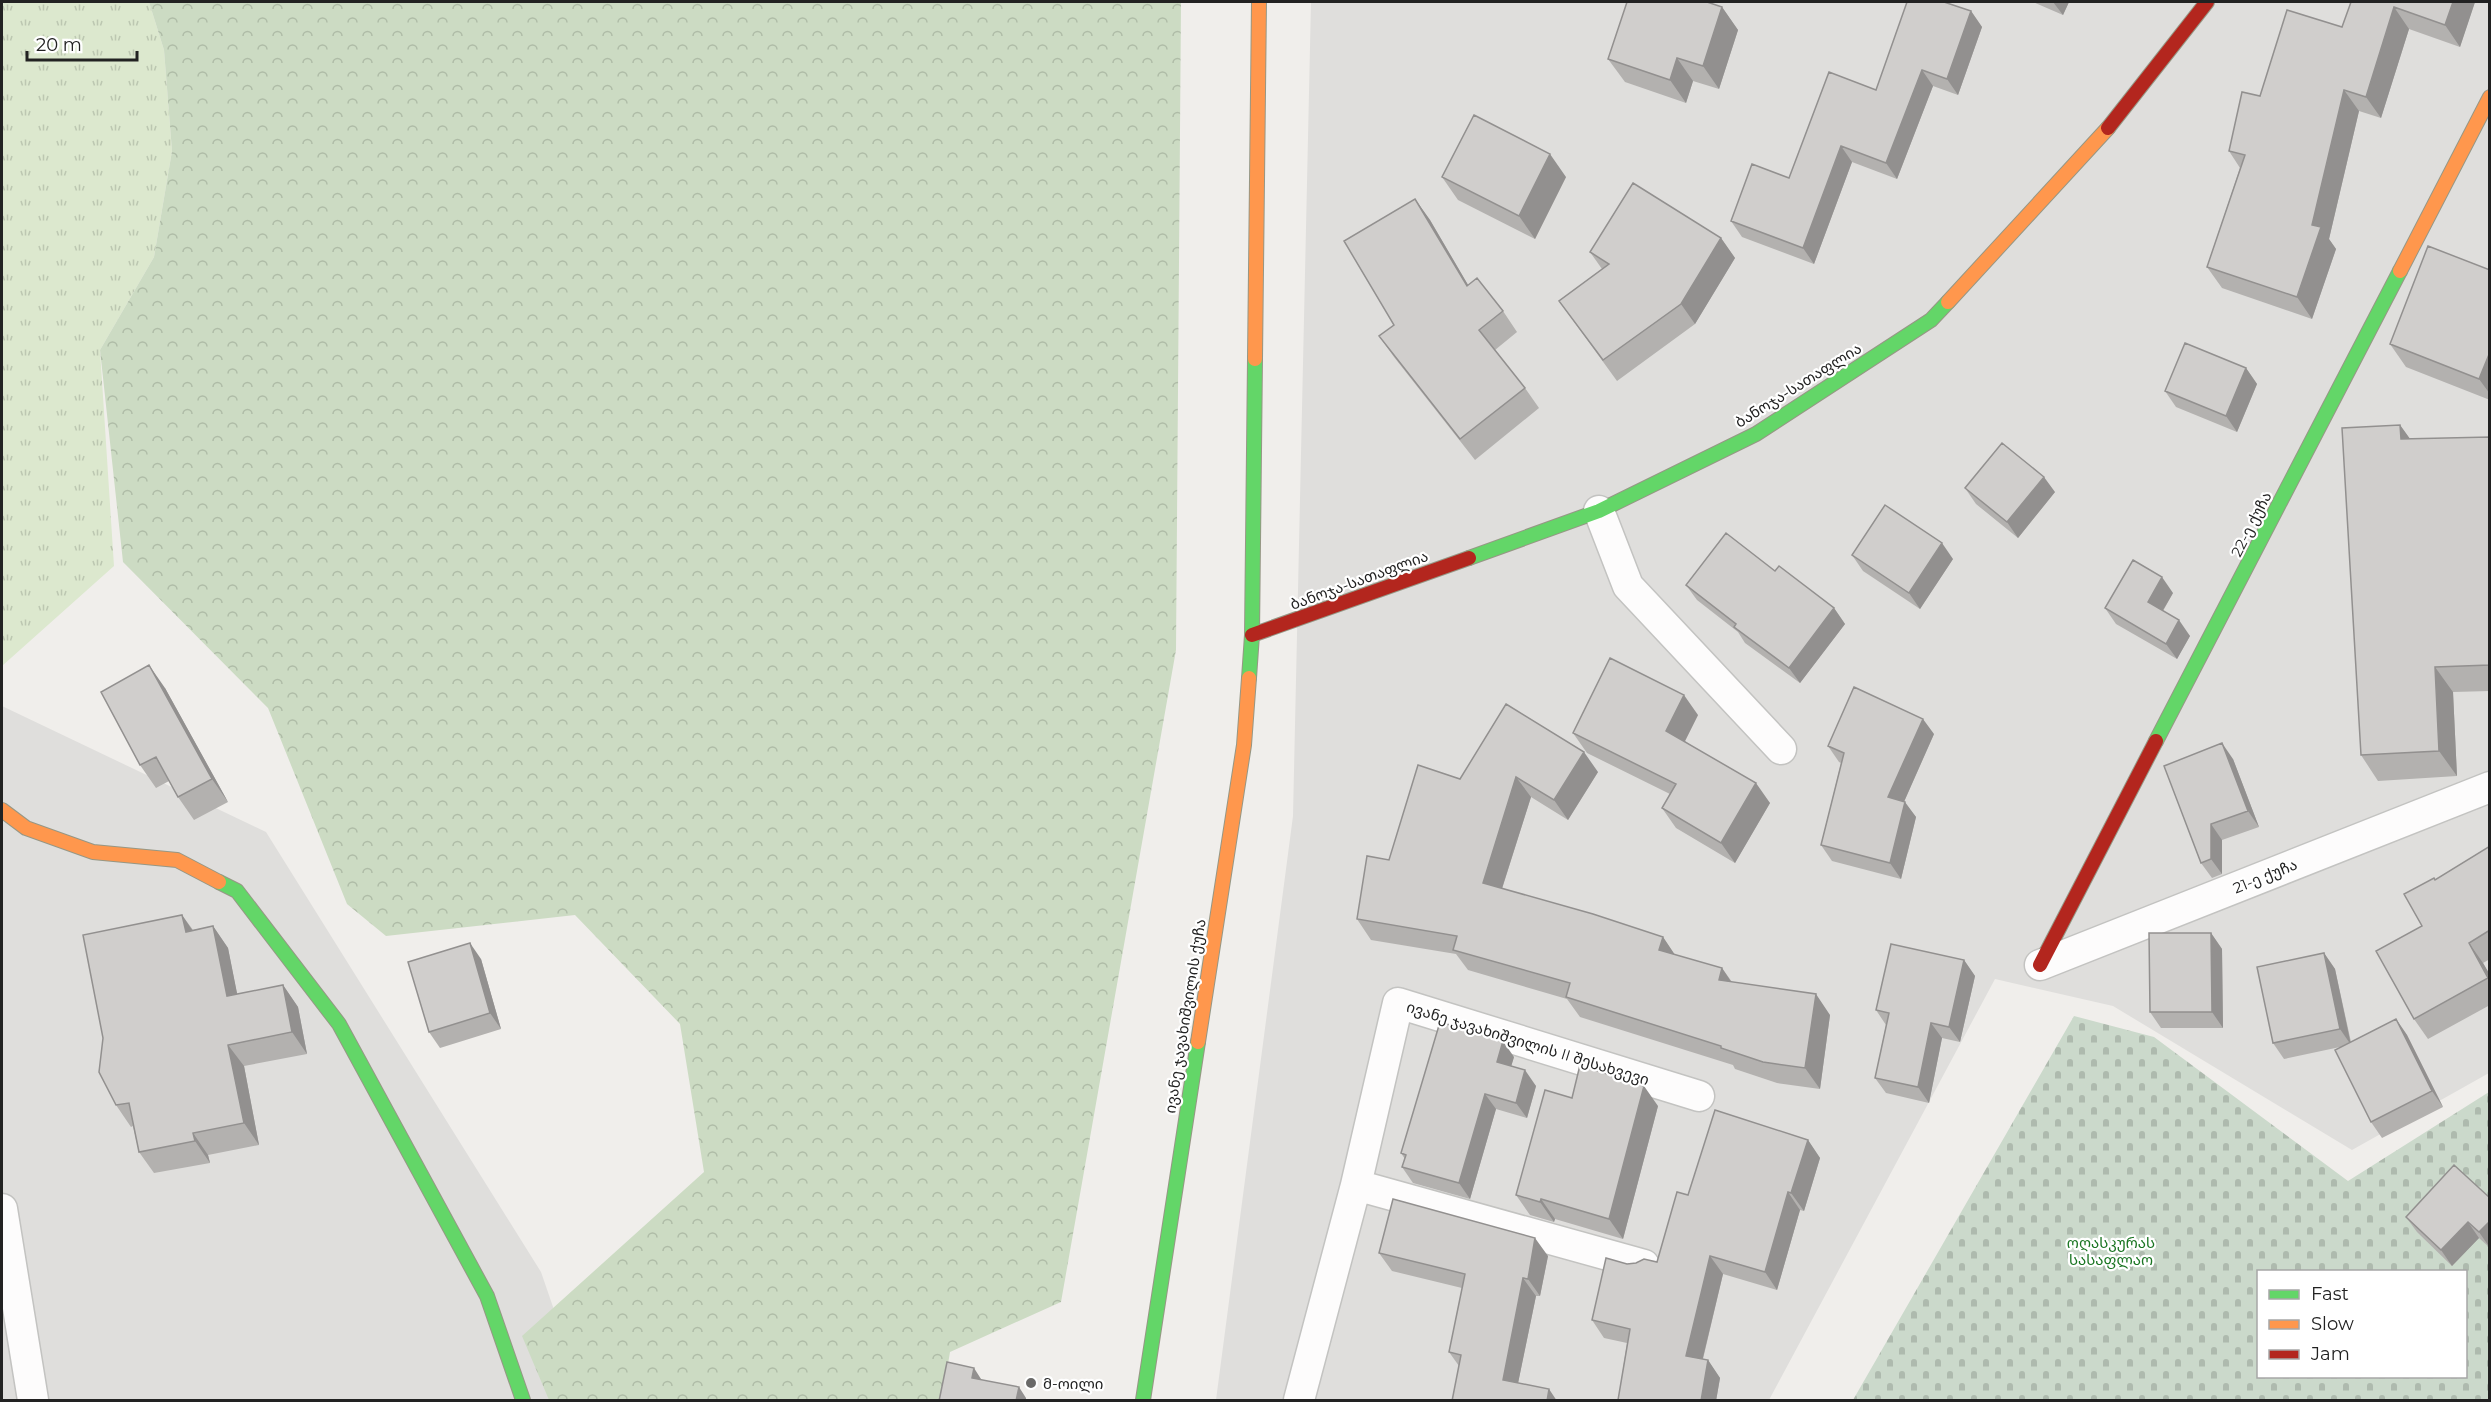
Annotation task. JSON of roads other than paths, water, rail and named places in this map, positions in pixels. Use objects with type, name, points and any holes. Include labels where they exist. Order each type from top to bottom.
[{"type":"street","name":"ივანე ჯავახიშვილის ქუჩა","points":[[1143,1401],[1244,745],[1252,635],[1259,2]]},
{"type":"street","name":"ბანოჯა-სათაფლია","points":[[1252,635],[1599,511],[1756,434],[1931,320],[2095,144],[2207,2]]},
{"type":"street","name":"22-ე ქუჩა","points":[[2040,965],[2490,97]]},
{"type":"street","points":[[1599,511],[1628,586],[1782,749]]},
{"type":"street","name":"21-ე ქუჩა","points":[[2040,965],[2490,787]]},
{"type":"street","points":[[2,810],[26,828],[93,852],[177,860],[237,891],[339,1024],[487,1296],[523,1401]]},
{"type":"street","name":"ივანე ჯავახიშვილის II შესახვევი","points":[[1299,1401],[1356,1185],[1398,1003],[1699,1096]]},
{"type":"street","points":[[1356,1185],[1644,1264]]},
{"type":"street","points":[[2,1209],[33,1401]]},
{"type":"place","name":"მ-ოილი","points":[[1031,1383]]},
{"type":"park label","name":"ოღასკურას სასაფლაო","points":[[2111,1250]]}]
